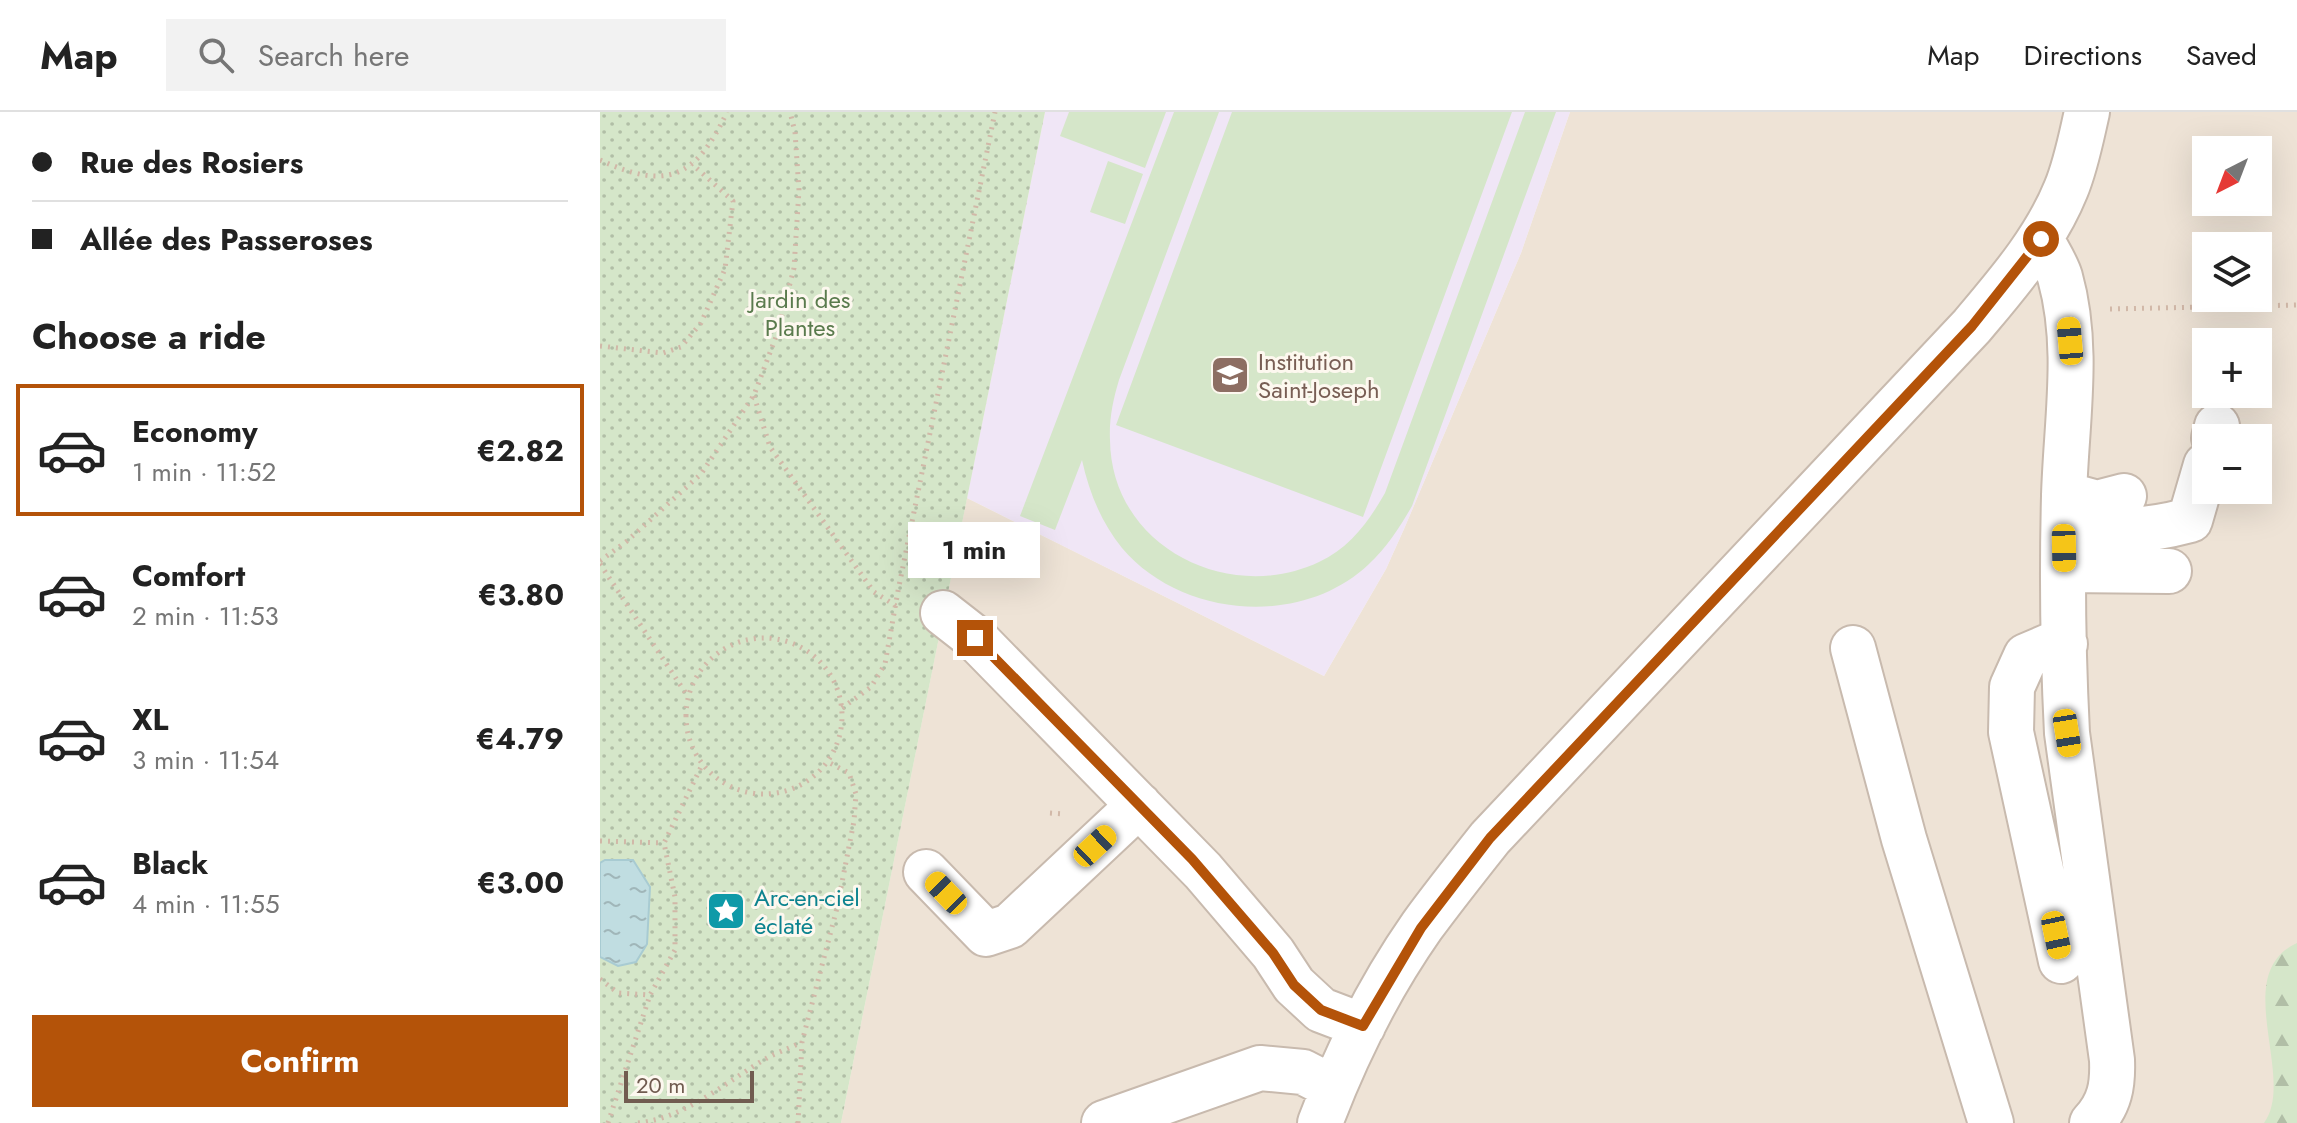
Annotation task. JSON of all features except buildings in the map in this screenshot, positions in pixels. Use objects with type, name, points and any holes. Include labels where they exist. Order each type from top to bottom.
[{"type":"street","points":[[1104,1123],[1260,1068],[1303,1072],[1327,1105],[1363,1026],[1421,928],[1490,838],[1972,326],[2041,239],[2067,188],[2087,112]]},
{"type":"street","points":[[2041,239],[2059,274],[2067,311],[2071,359],[2064,510],[2067,733],[2112,1060],[2113,1083],[2107,1102],[2092,1123]]},
{"type":"street","points":[[2064,510],[2124,496]]},
{"type":"street","points":[[2064,510],[2112,532],[2141,531],[2190,520],[2195,504]]},
{"type":"street","points":[[2064,570],[2169,571]]},
{"type":"street","points":[[943,613],[975,638],[1203,871],[1273,953],[1294,985],[1321,1010],[1363,1026]]},
{"type":"street","points":[[2061,961],[2011,732],[2012,687],[2026,656],[2054,644],[2065,644]]},
{"type":"street","points":[[1853,648],[1904,839],[1991,1123]]},
{"type":"street","points":[[2024,788],[2074,780]]},
{"type":"street","points":[[926,872],[986,934],[1010,926],[1139,805]]},
{"type":"path","points":[[600,160],[625,172],[654,178],[675,174],[692,164],[707,149],[727,112]]},
{"type":"path","points":[[687,696],[600,562],[701,474],[754,395],[777,334],[794,268],[799,190],[795,132],[790,112]]},
{"type":"path","points":[[842,708],[871,687],[885,664],[995,112]]},
{"type":"path","points":[[600,346],[663,353],[681,347],[701,323],[725,269],[733,201],[692,164]]},
{"type":"path","points":[[2067,311],[2297,305]]},
{"type":"path","points":[[754,395],[770,447],[874,592],[895,606],[943,613]]},
{"type":"path","points":[[757,638],[781,640],[803,648],[822,664],[836,684],[842,708],[839,736],[828,762],[811,780],[790,791],[766,795],[742,792],[720,782],[702,765],[690,745],[685,721],[687,696],[697,674],[712,656],[733,644],[757,638]]},
{"type":"path","points":[[798,1123],[802,1042],[837,908],[854,821],[856,794],[849,773],[828,762]]},
{"type":"path","points":[[608,1123],[650,995],[675,950],[675,897],[664,843],[702,765]]},
{"type":"path","points":[[600,841],[664,843]]},
{"type":"path","points":[[600,979],[618,993],[650,995]]},
{"type":"path","points":[[638,1123],[654,1121],[706,1096],[769,1057],[802,1042]]},
{"type":"shaded area","name":"Institution Saint-Joseph","points":[[1045,112],[1570,112],[1521,253],[1404,529],[1386,569],[1324,676],[967,498]]},
{"type":"shaded area","points":[[1570,112],[2297,112],[2297,1123],[841,1123],[967,498],[1324,676],[1386,569],[1521,253]]},
{"type":"green space","name":"Jardin des Plantes","points":[[600,112],[1045,112],[841,1123],[600,1123]]},
{"type":"green space","points":[[1069,112],[1166,112],[1145,168],[1060,136]]},
{"type":"green space","points":[[1174,112],[1219,112],[1117,387],[1110,440],[1116,477],[1130,510],[1153,537],[1181,557],[1213,570],[1248,576],[1284,573],[1319,562],[1358,533],[1372,514],[1385,493],[1525,112],[1556,112],[1412,506],[1382,551],[1369,564],[1342,585],[1310,598],[1277,606],[1242,606],[1208,601],[1176,589],[1147,571],[1122,548],[1092,495],[1082,460],[1055,530],[1020,516]]},
{"type":"green space","points":[[1232,112],[1512,112],[1363,517],[1116,425]]},
{"type":"green space","points":[[1108,161],[1143,174],[1125,224],[1090,212]]},
{"type":"green space","points":[[2297,943],[2297,1123],[2264,1123],[2272,1104],[2274,1080],[2265,1002],[2268,978],[2277,958]]},
{"type":"water","points":[[605,860],[633,860],[650,887],[647,944],[636,962],[618,966],[600,957],[600,863]]},
{"type":"place","name":"Institution Saint-Joseph","points":[[1230,375]]},
{"type":"place","name":"Arc-en-ciel éclaté","points":[[726,911]]},
{"type":"route","points":[[975,638],[1192,859],[1273,953],[1294,985],[1321,1010],[1363,1026],[1421,928],[1490,838],[1543,778],[1972,326],[2041,239]]}]
